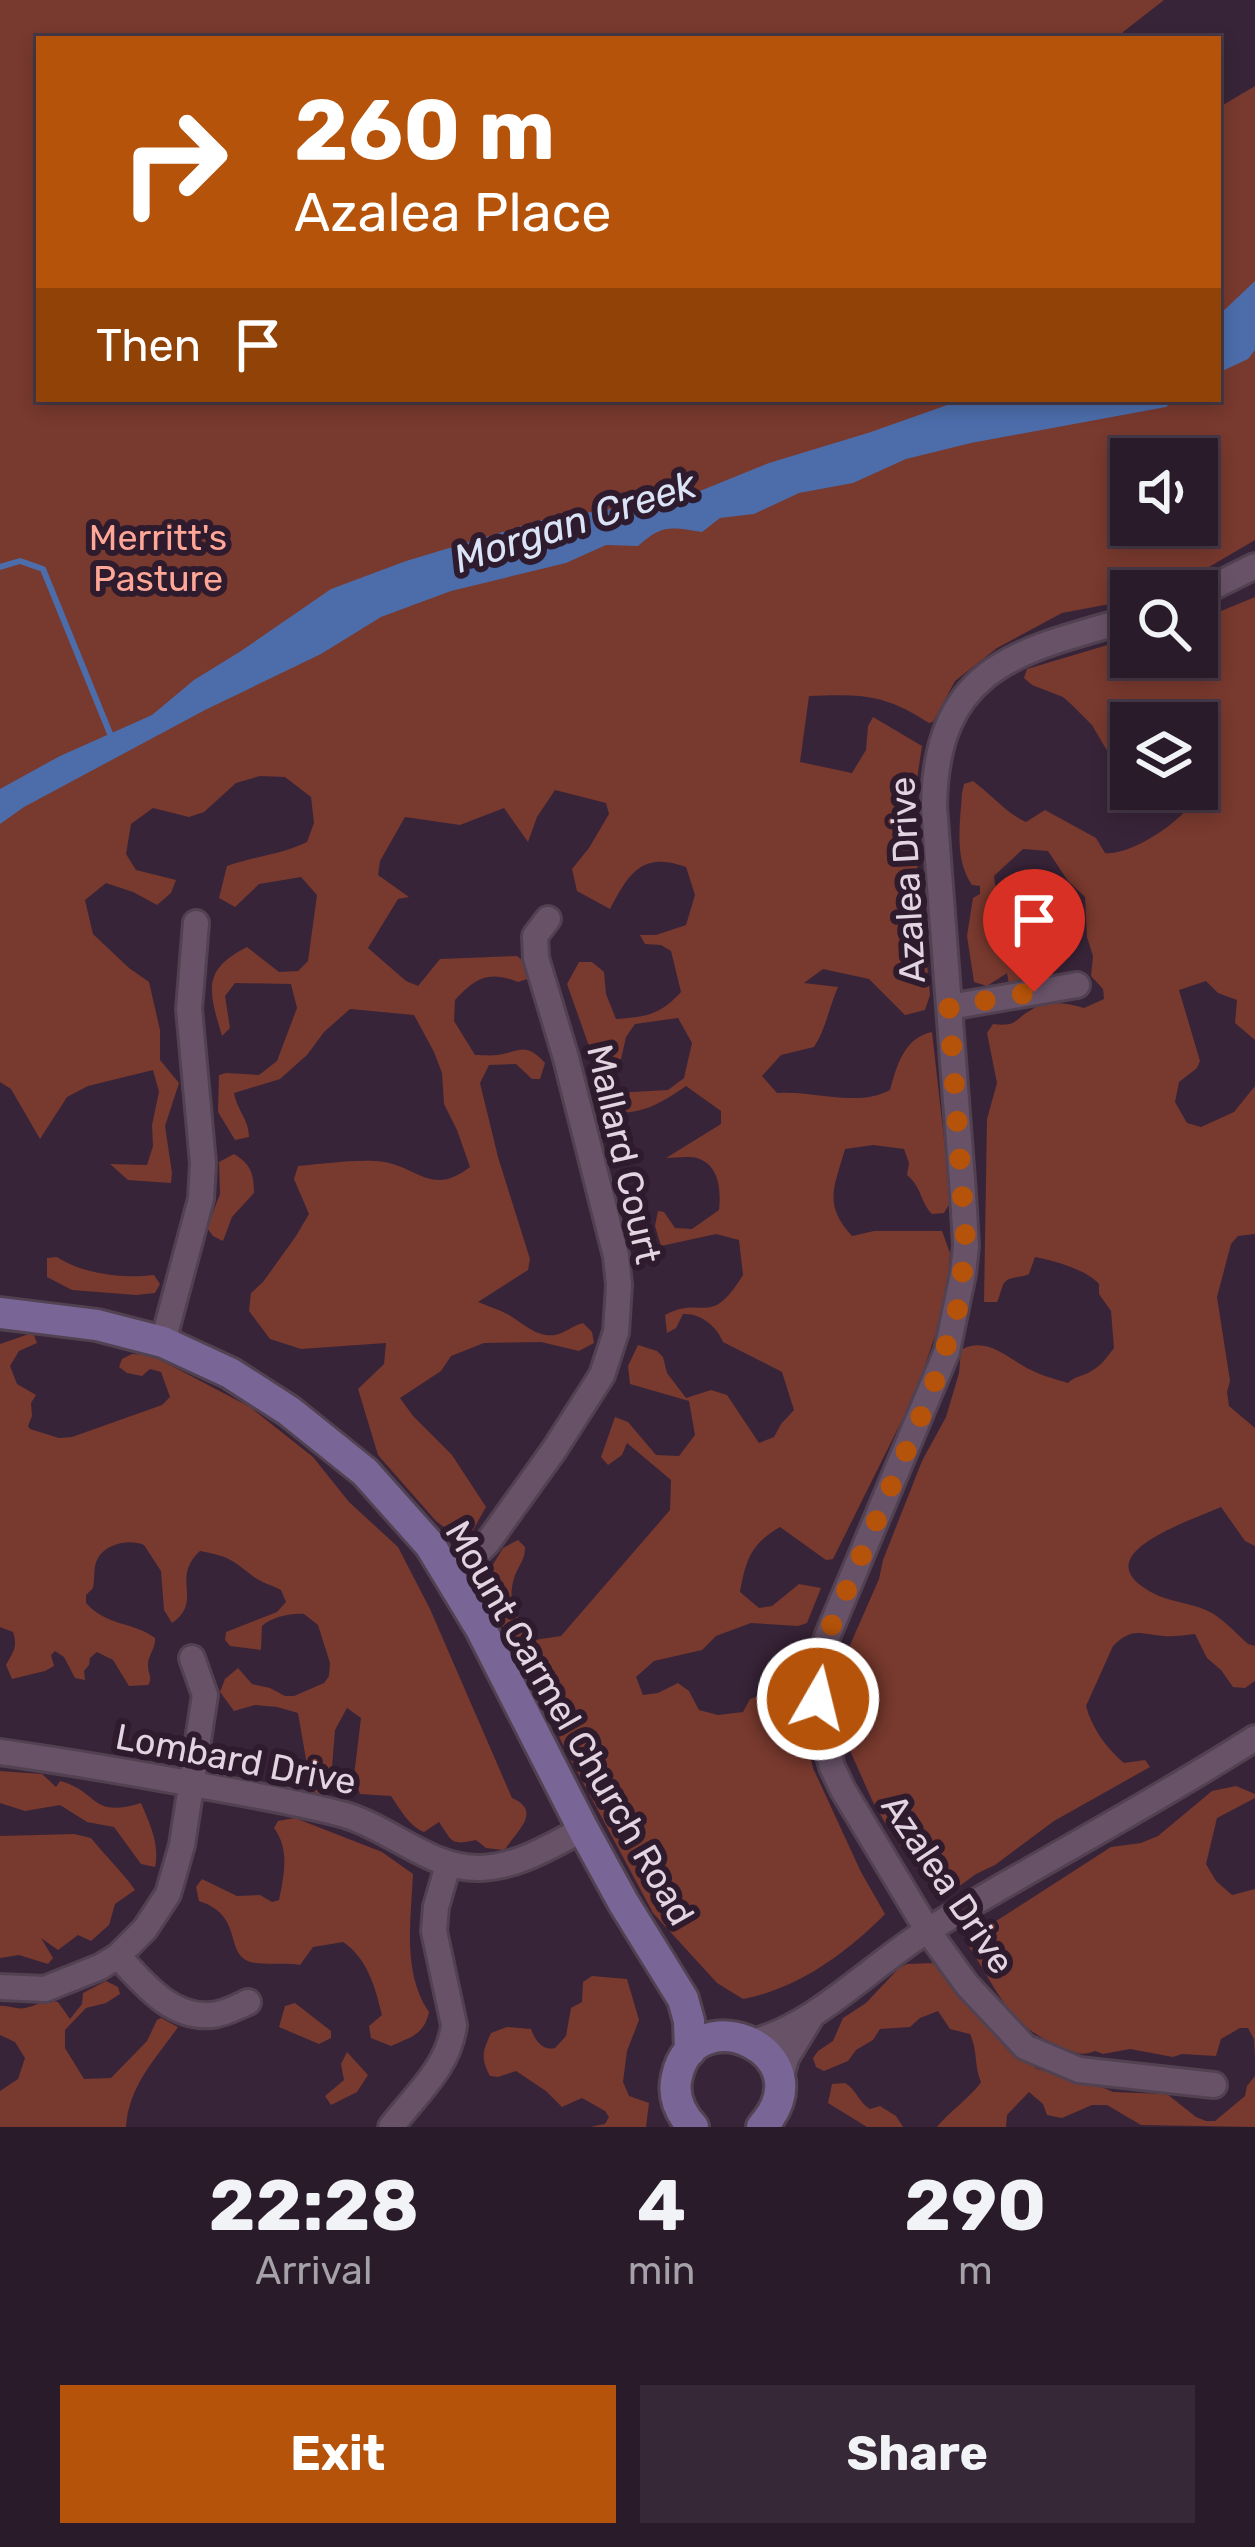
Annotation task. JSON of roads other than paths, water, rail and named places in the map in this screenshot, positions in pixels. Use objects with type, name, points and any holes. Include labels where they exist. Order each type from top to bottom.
[{"type":"main road","name":"Mount Carmel Church Road","points":[[0,1313],[97,1325],[164,1342],[230,1372],[289,1411],[365,1472],[430,1545],[481,1629],[623,1902],[683,1999],[690,2051],[675,2080],[685,2122]]},
{"type":"main road","name":"Mount Carmel Church Road","points":[[683,1999],[745,2039]]},
{"type":"main road","points":[[690,2051],[720,2036],[745,2039],[766,2052],[775,2065],[788,2112],[802,2127]]},
{"type":"main road","points":[[762,2127],[773,2113],[779,2089]]},
{"type":"street","points":[[1218,584],[1255,566]]},
{"type":"street","name":"Azalea Drive","points":[[1110,625],[1019,654],[976,685],[949,722],[939,747],[934,789],[966,1246],[957,1312],[931,1393],[827,1636],[818,1699],[825,1745],[843,1790],[928,1930],[967,1985],[1025,2047],[1079,2070],[1214,2086]]},
{"type":"street","name":"Mallard Court","points":[[449,1574],[488,1542],[554,1450],[602,1375],[616,1331],[616,1256],[534,945],[539,928],[548,919]]},
{"type":"street","points":[[164,1342],[201,1198],[203,1163],[189,1039],[196,923]]},
{"type":"street","points":[[949,1007],[1077,985]]},
{"type":"street","points":[[0,1987],[45,1989],[118,1956],[145,1929],[168,1894],[182,1845],[205,1695],[192,1658]]},
{"type":"street","points":[[745,2039],[783,2031],[812,2015],[928,1930],[1255,1738]]},
{"type":"street","name":"Lombard Drive","points":[[0,1752],[340,1814],[370,1823],[448,1865]]},
{"type":"street","points":[[391,2127],[445,2061],[452,2040],[454,2025],[434,1931],[448,1865],[503,1866],[583,1829]]},
{"type":"street","points":[[118,1956],[153,1993],[185,2014],[215,2015],[248,2002]]},
{"type":"street","points":[[779,2089],[786,2058],[812,2015]]},
{"type":"water","points":[[1255,281],[1255,350],[1248,359],[1221,372],[1221,313]]},
{"type":"water","name":"Morgan Creek","points":[[956,402],[1173,402],[906,459],[853,483],[799,493],[754,514],[720,518],[702,532],[667,529],[638,546],[606,545],[566,563],[451,591],[381,617],[321,654],[205,710],[0,824],[0,789],[152,715],[194,680],[331,589],[542,520],[685,497],[769,463]]},
{"type":"waterway","points":[[0,567],[20,561],[43,569],[111,736]]},
{"type":"park label","name":"Merritt's Pasture","points":[[158,558]]}]
